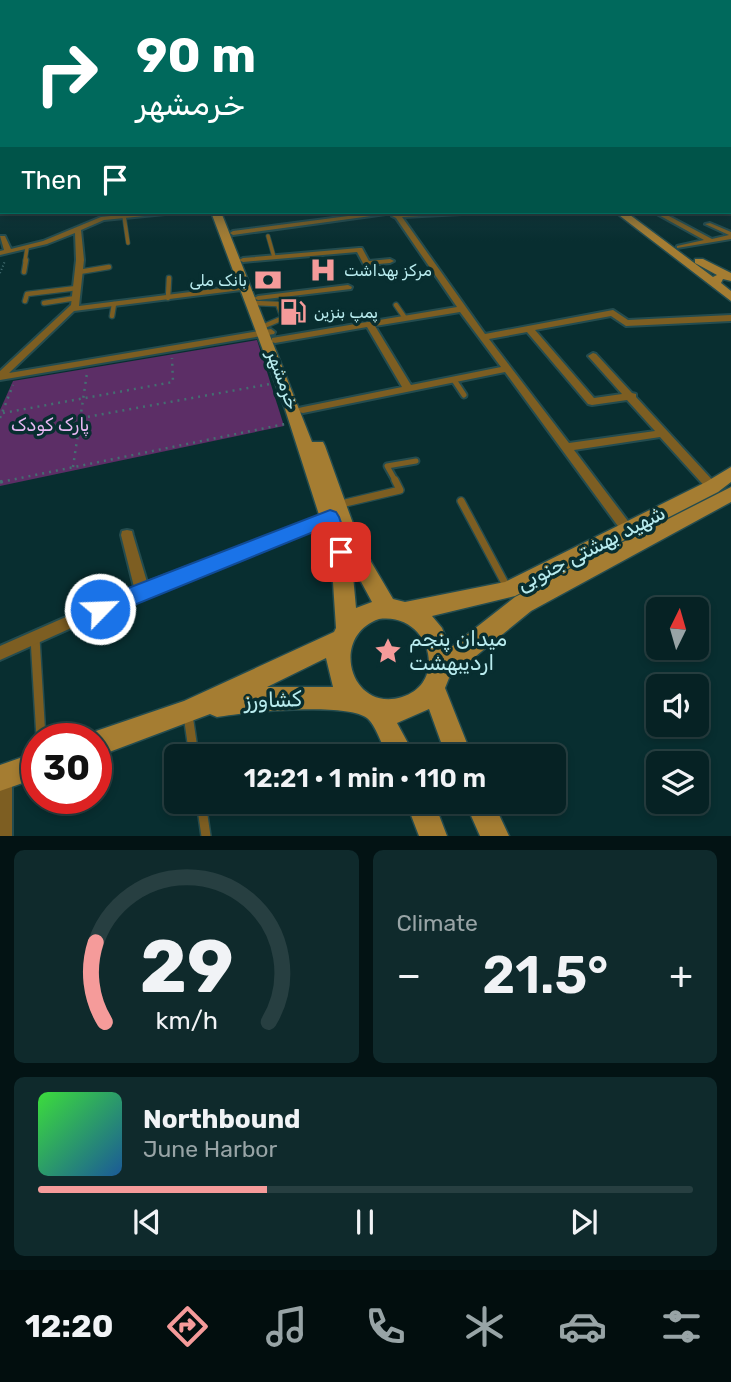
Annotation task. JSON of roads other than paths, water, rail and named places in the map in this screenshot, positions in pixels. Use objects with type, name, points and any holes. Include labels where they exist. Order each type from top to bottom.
[{"type":"main road","name":"خرمشهر","points":[[217,214],[246,287],[257,301]]},
{"type":"main road","name":"خرمشهر","points":[[224,214],[300,415],[346,548]]},
{"type":"main road","points":[[623,214],[727,294]]},
{"type":"main road","points":[[638,214],[679,247],[713,270],[731,278]]},
{"type":"main road","points":[[727,294],[716,279],[731,278]]},
{"type":"main road","name":"خرمشهر","points":[[268,331],[283,382],[300,415]]},
{"type":"main road","name":"شهید بهشتی جنوبی","points":[[437,679],[523,604],[725,496],[731,473]]},
{"type":"main road","name":"شهید بهشتی جنوبی","points":[[396,611],[508,590],[628,529],[725,496]]},
{"type":"main road","points":[[346,548],[396,611],[428,628],[436,640],[441,655],[437,679],[456,744]]},
{"type":"main road","points":[[346,548],[343,634],[336,657],[338,674],[346,689],[368,705],[394,744]]},
{"type":"main road","points":[[343,634],[359,618],[373,612],[396,611]]},
{"type":"main road","name":"کشاورز","points":[[187,712],[343,634]]},
{"type":"main road","points":[[368,705],[393,710],[409,707],[423,699],[437,679]]},
{"type":"main road","name":"کشاورز","points":[[112,738],[187,712],[248,698],[300,698],[368,705]]},
{"type":"main road","points":[[1,777],[21,770]]},
{"type":"main road","points":[[425,814],[433,836]]},
{"type":"main road","points":[[485,814],[495,836]]},
{"type":"street","points":[[0,238],[3,237],[4,252],[60,238],[110,214],[144,214]]},
{"type":"street","points":[[233,233],[386,214]]},
{"type":"street","points":[[395,214],[462,309],[628,529]]},
{"type":"street","points":[[661,214],[711,241]]},
{"type":"street","points":[[708,224],[731,235]]},
{"type":"street","points":[[0,376],[74,304],[79,272],[78,228]]},
{"type":"street","points":[[679,247],[731,235]]},
{"type":"street","points":[[243,260],[359,250],[367,263],[390,261]]},
{"type":"street","points":[[74,304],[114,304],[246,287]]},
{"type":"street","points":[[257,301],[348,287]]},
{"type":"street","points":[[0,376],[268,331],[369,324],[462,309]]},
{"type":"street","points":[[483,337],[613,313],[626,323],[731,318]]},
{"type":"street","points":[[369,324],[408,389]]},
{"type":"street","points":[[529,329],[592,402],[632,396]]},
{"type":"street","points":[[593,356],[725,496]]},
{"type":"street","points":[[300,415],[507,369]]},
{"type":"street","points":[[566,447],[664,433]]},
{"type":"street","points":[[0,653],[142,590],[334,511]]},
{"type":"street","points":[[127,535],[142,590]]},
{"type":"street","points":[[1,777],[3,836]]},
{"type":"lane","points":[[124,216],[128,243]]},
{"type":"lane","points":[[268,236],[274,257]]},
{"type":"lane","points":[[24,272],[27,248]]},
{"type":"lane","points":[[79,272],[109,267]]},
{"type":"lane","points":[[168,298],[169,278]]},
{"type":"lane","points":[[25,301],[27,294],[77,288]]},
{"type":"lane","points":[[257,301],[278,304],[284,318],[268,331]]},
{"type":"lane","points":[[44,303],[74,304]]},
{"type":"lane","points":[[112,316],[114,304]]},
{"type":"lane","points":[[396,304],[405,318]]},
{"type":"lane","points":[[454,380],[464,396]]},
{"type":"lane","points":[[334,511],[400,490],[387,466],[416,461]]},
{"type":"lane","points":[[461,501],[508,590]]},
{"type":"lane","points":[[35,638],[40,723]]},
{"type":"lane","points":[[187,712],[192,744]]},
{"type":"lane","points":[[203,814],[206,836]]},
{"type":"place","name":"مرکز بهداشت","points":[[323,270]]},
{"type":"place","name":"بانک ملی","points":[[268,280]]},
{"type":"place","name":"پمپ بنزین","points":[[293,312]]},
{"type":"place","name":"میدان پنجم اردیبهشت","points":[[388,651]]},
{"type":"park label","name":"پارک کودک","points":[[50,425]]}]
